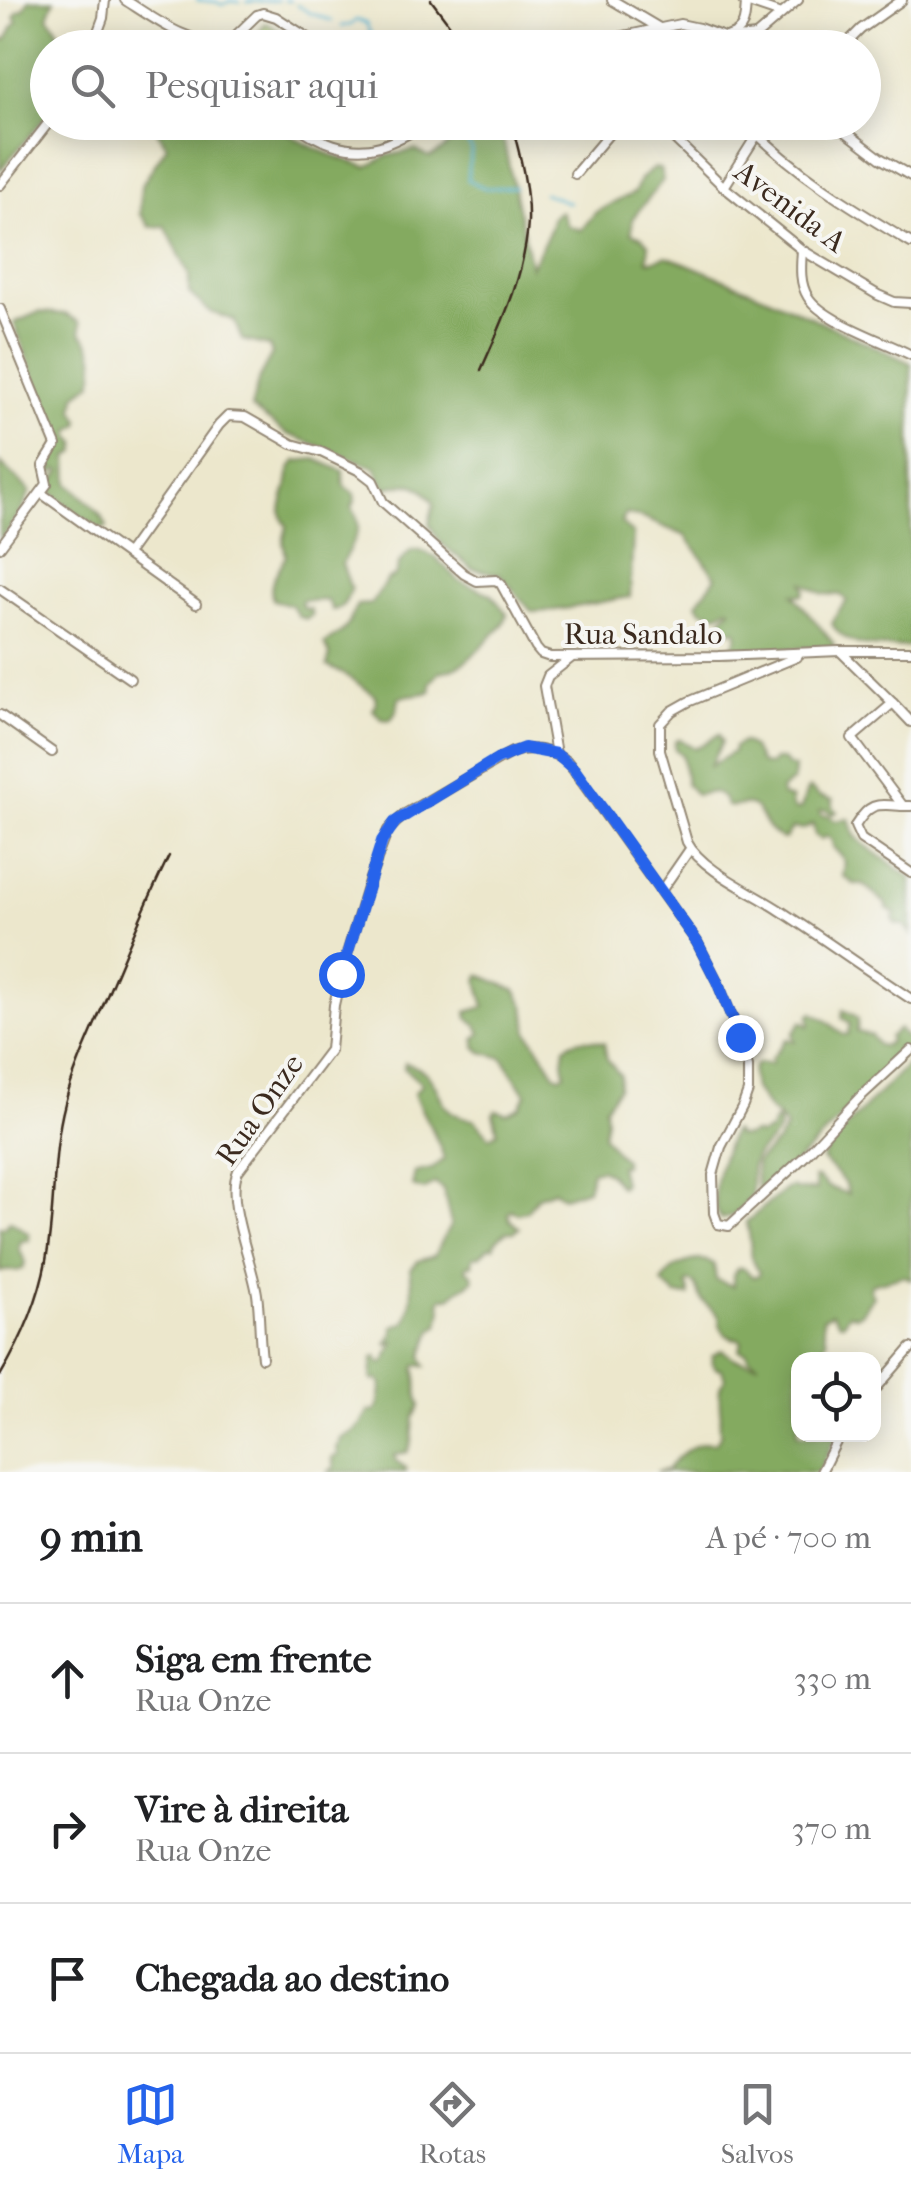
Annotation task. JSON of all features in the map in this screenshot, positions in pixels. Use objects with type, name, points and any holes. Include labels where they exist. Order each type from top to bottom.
[{"type":"street","points":[[99,30],[106,0]]},
{"type":"street","points":[[125,0],[178,30]]},
{"type":"street","points":[[612,0],[661,29]]},
{"type":"street","points":[[763,30],[798,0]]},
{"type":"street","points":[[860,30],[902,0]]},
{"type":"street","points":[[741,30],[744,1],[782,14]]},
{"type":"street","points":[[242,30],[257,16],[267,14],[294,30]]},
{"type":"street","points":[[165,24],[172,30]]},
{"type":"street","points":[[656,30],[680,24],[702,30]]},
{"type":"street","points":[[0,185],[35,140]]},
{"type":"street","points":[[318,140],[355,148],[379,146],[392,140]]},
{"type":"street","points":[[575,174],[603,140]]},
{"type":"street","name":"Avenida A","points":[[675,140],[724,187],[802,250],[878,296],[911,303]]},
{"type":"street","points":[[724,187],[752,140]]},
{"type":"street","points":[[763,140],[833,196],[911,243]]},
{"type":"street","points":[[856,140],[911,176]]},
{"type":"street","points":[[802,250],[802,284],[818,308],[911,356]]},
{"type":"street","points":[[0,309],[55,440],[54,451],[44,466],[47,480],[41,494],[0,547]]},
{"type":"street","name":"Rua Sandalo","points":[[126,554],[218,425],[228,416],[238,415],[292,444],[333,457],[370,478],[383,502],[464,574],[477,581],[496,580],[501,584],[541,654],[570,658],[911,651]]},
{"type":"street","points":[[41,494],[196,604]]},
{"type":"street","points":[[0,590],[130,679]]},
{"type":"street","points":[[840,651],[911,722]]},
{"type":"street","points":[[806,653],[688,702],[660,724],[660,750],[690,849],[740,888],[777,908],[911,999]]},
{"type":"street","points":[[570,658],[548,676],[544,686],[556,754],[574,769],[697,942],[740,1037],[748,1067],[748,1091],[712,1175],[716,1220],[729,1226],[804,1158],[911,1050]]},
{"type":"street","points":[[894,703],[852,738],[907,806]]},
{"type":"street","points":[[0,715],[52,752]]},
{"type":"street","name":"Rua Onze","points":[[262,1358],[257,1298],[232,1190],[234,1180],[330,1050],[341,974],[382,841],[405,814],[512,752],[524,748],[556,754]]},
{"type":"street","points":[[907,806],[878,804],[862,814],[854,826],[861,839],[911,874]]},
{"type":"street","points":[[660,891],[690,849]]},
{"type":"street","points":[[881,1382],[911,1348]]},
{"type":"street","points":[[821,1472],[836,1442]]},
{"type":"green space","points":[[29,0],[54,0],[48,17],[58,30],[30,30],[30,135],[0,170],[0,40],[7,40],[18,21],[14,17]]},
{"type":"green space","points":[[163,140],[299,140],[367,167],[387,156],[415,150],[429,157],[453,140],[503,140],[531,267],[553,216],[561,211],[568,226],[581,230],[596,212],[635,192],[640,179],[654,168],[660,169],[663,180],[632,219],[632,233],[649,245],[647,260],[666,256],[685,263],[911,363],[911,647],[867,646],[847,639],[832,624],[847,601],[841,595],[823,594],[803,583],[803,595],[793,594],[834,644],[832,647],[730,652],[737,631],[720,625],[731,609],[718,614],[701,610],[697,603],[716,577],[686,536],[626,514],[621,523],[633,534],[630,597],[532,612],[500,574],[472,569],[440,542],[429,524],[434,503],[423,490],[407,484],[385,488],[375,467],[287,434],[251,408],[259,378],[272,354],[269,346],[242,340],[234,320],[210,312],[189,293],[189,274],[165,226],[150,227],[140,213],[141,186],[167,146]]},
{"type":"green space","points":[[39,312],[65,314],[80,322],[81,333],[94,356],[92,383],[76,395],[74,410],[80,420],[70,435],[77,443],[76,452],[68,457],[69,484],[100,515],[107,527],[101,529],[52,493],[52,483],[61,471],[49,472],[59,444],[14,323]]},
{"type":"green space","points":[[315,459],[343,471],[344,484],[354,493],[352,508],[358,530],[342,564],[351,589],[346,600],[332,610],[328,601],[303,600],[304,609],[310,609],[312,615],[307,619],[299,617],[291,605],[273,600],[271,588],[286,556],[283,542],[287,526],[281,510],[289,473],[296,461]]},
{"type":"green space","points":[[0,463],[30,491],[23,509],[0,541]]},
{"type":"green space","points":[[411,550],[421,550],[436,558],[459,581],[491,594],[507,614],[500,628],[468,660],[440,672],[430,683],[431,691],[399,698],[391,720],[382,719],[373,710],[375,695],[327,666],[330,654],[324,644],[346,628],[357,605],[371,604]]},
{"type":"green space","points":[[719,734],[722,742],[710,766],[743,742],[752,747],[761,764],[783,760],[794,768],[793,781],[781,790],[782,796],[792,799],[796,810],[801,809],[810,788],[833,800],[837,812],[819,811],[821,815],[835,821],[849,819],[862,843],[911,878],[911,935],[904,925],[896,924],[895,914],[885,903],[863,884],[854,884],[843,876],[844,860],[832,840],[815,835],[813,824],[804,829],[792,828],[781,839],[752,806],[727,806],[713,792],[696,795],[686,784],[682,755],[675,749],[675,741],[680,739],[695,749]]},
{"type":"green space","points":[[480,975],[516,990],[525,1006],[528,1031],[555,1074],[565,1073],[565,1047],[583,1040],[604,1043],[607,1059],[620,1075],[618,1088],[605,1107],[603,1135],[624,1159],[624,1165],[619,1165],[623,1183],[620,1187],[600,1169],[592,1171],[587,1189],[563,1197],[554,1190],[538,1196],[527,1211],[511,1210],[510,1220],[519,1228],[506,1232],[494,1247],[473,1257],[466,1270],[473,1280],[452,1296],[442,1298],[439,1326],[433,1329],[422,1357],[426,1366],[417,1365],[415,1369],[420,1405],[414,1417],[412,1442],[408,1452],[394,1455],[406,1472],[328,1472],[334,1467],[332,1458],[338,1455],[342,1437],[378,1407],[382,1384],[371,1378],[373,1358],[377,1356],[379,1363],[384,1363],[395,1342],[387,1343],[393,1326],[405,1323],[411,1297],[410,1270],[418,1261],[434,1256],[451,1224],[443,1190],[435,1183],[424,1190],[412,1186],[415,1172],[432,1169],[444,1159],[414,1093],[422,1084],[404,1068],[405,1063],[429,1076],[450,1110],[474,1119],[490,1137],[498,1132],[493,1114],[496,1110],[507,1113],[520,1107],[526,1094],[503,1058],[476,1047],[475,1040],[481,1033],[467,1012],[485,1007]]},
{"type":"green space","points":[[843,1010],[858,1019],[857,1032],[871,1035],[878,1045],[884,1046],[899,1029],[909,1039],[909,1048],[802,1157],[759,1193],[756,1162],[786,1128],[754,1089],[754,1066],[771,1064],[771,1058],[787,1039],[795,1041],[793,1034],[801,1022],[810,1024],[809,1015],[813,1013],[843,1035],[848,1034],[850,1023],[842,1018]]},
{"type":"green space","points":[[911,1060],[911,1279],[903,1276],[871,1284],[873,1296],[862,1312],[856,1316],[849,1313],[843,1323],[832,1313],[823,1317],[827,1340],[819,1352],[791,1352],[791,1442],[834,1442],[819,1472],[656,1472],[667,1470],[694,1447],[714,1443],[719,1437],[720,1387],[725,1378],[712,1363],[712,1356],[722,1350],[735,1359],[759,1364],[739,1350],[739,1339],[724,1332],[719,1316],[701,1299],[695,1284],[686,1284],[689,1296],[676,1295],[662,1283],[671,1271],[700,1260],[714,1264],[716,1280],[733,1286],[737,1269],[743,1268],[753,1277],[758,1275],[746,1222],[786,1189],[816,1190],[814,1178],[848,1194],[841,1179],[822,1159],[832,1142]]},
{"type":"green space","points":[[775,1120],[780,1124],[777,1134],[756,1156],[752,1166],[752,1197],[734,1215],[721,1219],[715,1187],[732,1132],[737,1136],[759,1135],[770,1131]]},
{"type":"green space","points":[[10,1220],[29,1234],[29,1240],[21,1241],[19,1248],[25,1262],[23,1269],[0,1272],[0,1226],[5,1227]]},
{"type":"waterway","points":[[197,0],[222,5],[240,2]]},
{"type":"waterway","points":[[247,2],[278,0]]},
{"type":"waterway","points":[[284,0],[290,1]]},
{"type":"waterway","points":[[297,5],[332,21]]},
{"type":"waterway","points":[[342,26],[356,20],[366,23],[369,30]]},
{"type":"waterway","points":[[466,140],[472,150],[468,180],[485,188],[515,187]]},
{"type":"waterway","points":[[544,193],[569,203]]},
{"type":"railway","points":[[431,0],[454,30]]},
{"type":"railway","points":[[481,370],[511,298],[526,242],[527,197],[516,140]]},
{"type":"railway","points":[[0,1376],[18,1344],[43,1276],[58,1137],[69,1090],[169,856]]},
{"type":"route","points":[[341,974],[382,841],[395,822],[497,759],[524,748],[546,750],[574,769],[697,942],[740,1037]]}]
